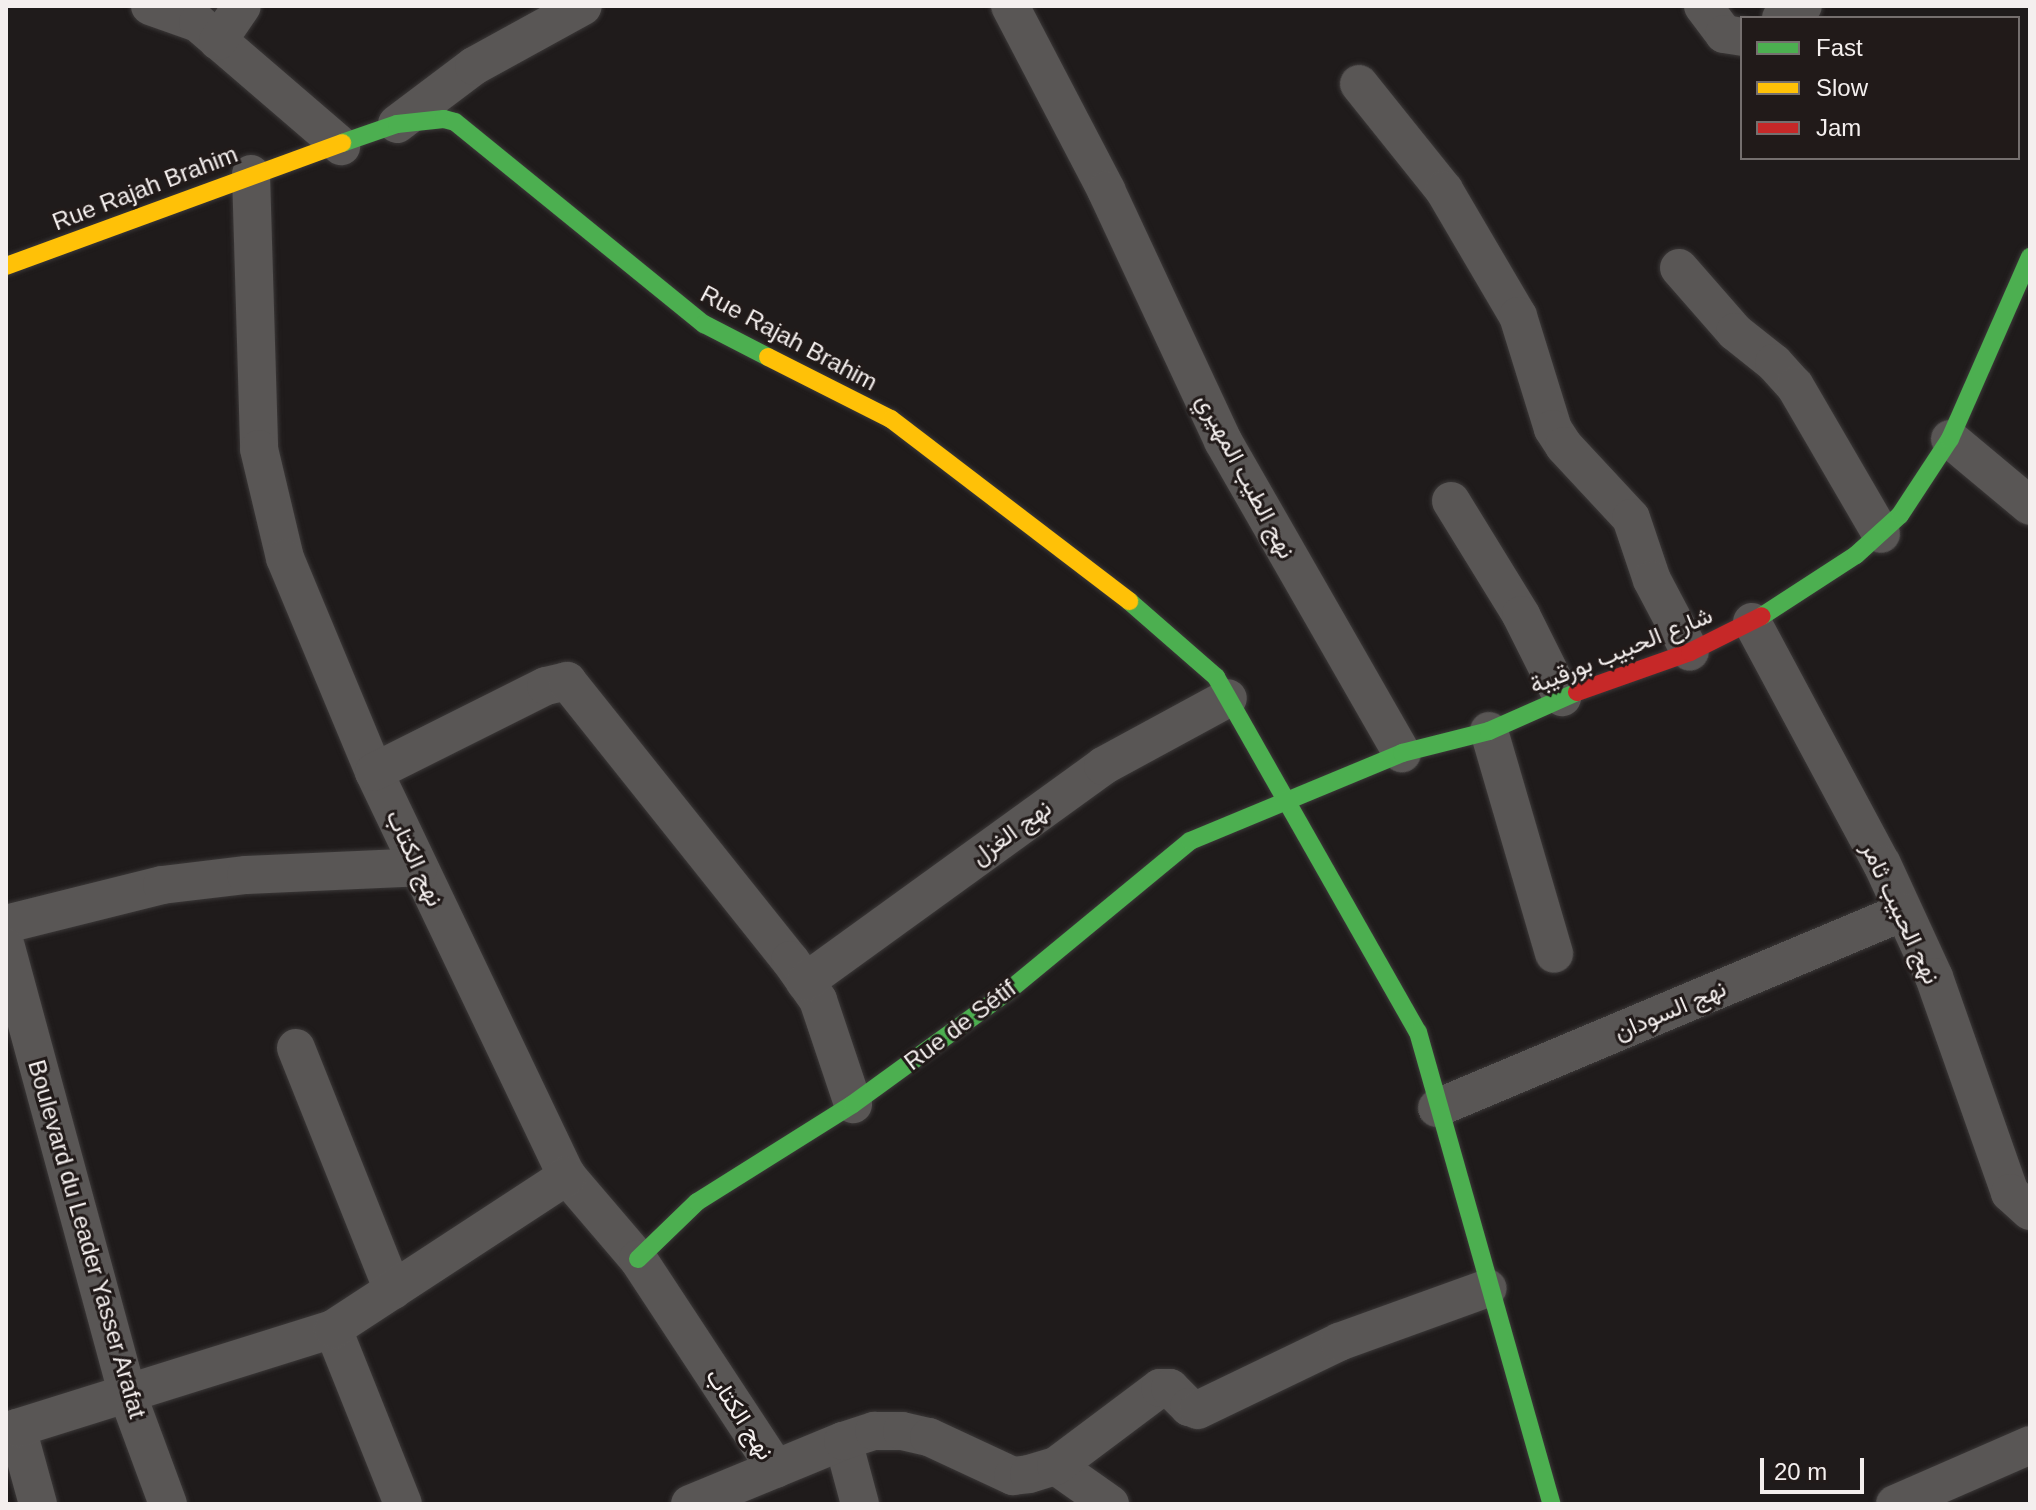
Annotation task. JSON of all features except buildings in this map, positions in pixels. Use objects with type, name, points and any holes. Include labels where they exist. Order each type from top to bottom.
[{"type":"street","points":[[150,6],[202,23],[341,146]]},
{"type":"street","points":[[202,23],[242,6]]},
{"type":"street","points":[[397,124],[474,66],[583,6]]},
{"type":"street","name":"نهج الطيب المهيري","points":[[1010,6],[1106,190],[1223,441],[1402,753]]},
{"type":"street","points":[[1703,6],[1724,34],[1740,37]]},
{"type":"street","points":[[1785,16],[1803,6]]},
{"type":"street","points":[[1359,84],[1444,190],[1503,290],[1518,316],[1553,429],[1564,446],[1631,518],[1652,580],[1690,652]]},
{"type":"street","name":"Rue Rajah Brahim","points":[[6,266],[251,174],[341,146],[397,124],[444,119],[455,122],[704,324],[891,419],[1126,598],[1216,677],[1418,1032],[1488,1288],[1552,1504]]},
{"type":"street","name":"نهج الكتاب","points":[[251,174],[259,449],[285,558],[374,772],[567,1176],[638,1259],[776,1469]]},
{"type":"street","name":"شارع الحبيب بورقيبة","points":[[1288,800],[1402,753],[1489,731],[1562,697],[1690,652],[1752,622],[1856,555],[1916,497],[1950,439],[2030,257]]},
{"type":"street","points":[[1679,268],[1735,332],[1774,363],[1795,386],[1881,534]]},
{"type":"street","points":[[1950,439],[2030,506]]},
{"type":"street","points":[[1451,501],[1521,615],[1562,697]]},
{"type":"street","name":"نهج الحبيب ثامر","points":[[1752,622],[1828,760],[1934,977],[2010,1193],[2030,1211]]},
{"type":"street","points":[[374,772],[546,686],[567,681],[790,960],[818,1000],[853,1104]]},
{"type":"street","name":"نهج الغزل","points":[[805,982],[1103,766],[1228,698]]},
{"type":"street","points":[[1489,731],[1554,954]]},
{"type":"street","name":"Rue de Sétif","points":[[638,1259],[697,1202],[853,1104],[1007,992],[1190,841],[1288,800]]},
{"type":"street","points":[[6,924],[162,885],[246,875],[419,867]]},
{"type":"street","name":"نهج السودان","points":[[1437,1108],[1903,912]]},
{"type":"street","name":"Boulevard du Leader Yasser Arafat","points":[[8,964],[128,1396],[168,1504]]},
{"type":"street","points":[[296,1048],[393,1290]]},
{"type":"street","points":[[38,1504],[11,1430],[128,1396],[333,1329],[567,1176]]},
{"type":"street","points":[[690,1504],[874,1431],[916,1434],[1013,1476],[1056,1466],[1160,1388],[1170,1388],[1189,1407],[1198,1410],[1339,1342],[1488,1288]]},
{"type":"street","points":[[333,1329],[403,1504]]},
{"type":"street","points":[[843,1441],[860,1504]]},
{"type":"street","points":[[1895,1504],[2030,1445]]},
{"type":"street","points":[[1056,1466],[1110,1504]]},
{"type":"traffic: fast","points":[[342,143],[397,124],[444,119],[455,122],[704,324],[768,357]]},
{"type":"traffic: fast","points":[[1762,616],[1856,555],[1900,515],[1950,439],[2030,257]]},
{"type":"traffic: fast","points":[[1129,601],[1216,677],[1418,1032],[1552,1504]]},
{"type":"traffic: fast","points":[[638,1259],[697,1202],[853,1104],[1007,992],[1190,841],[1402,753],[1489,731],[1577,692]]},
{"type":"traffic: slow","points":[[6,266],[342,143]]},
{"type":"traffic: slow","points":[[768,357],[891,419],[1129,601]]},
{"type":"traffic: jam","points":[[1577,692],[1690,652],[1762,616]]}]
